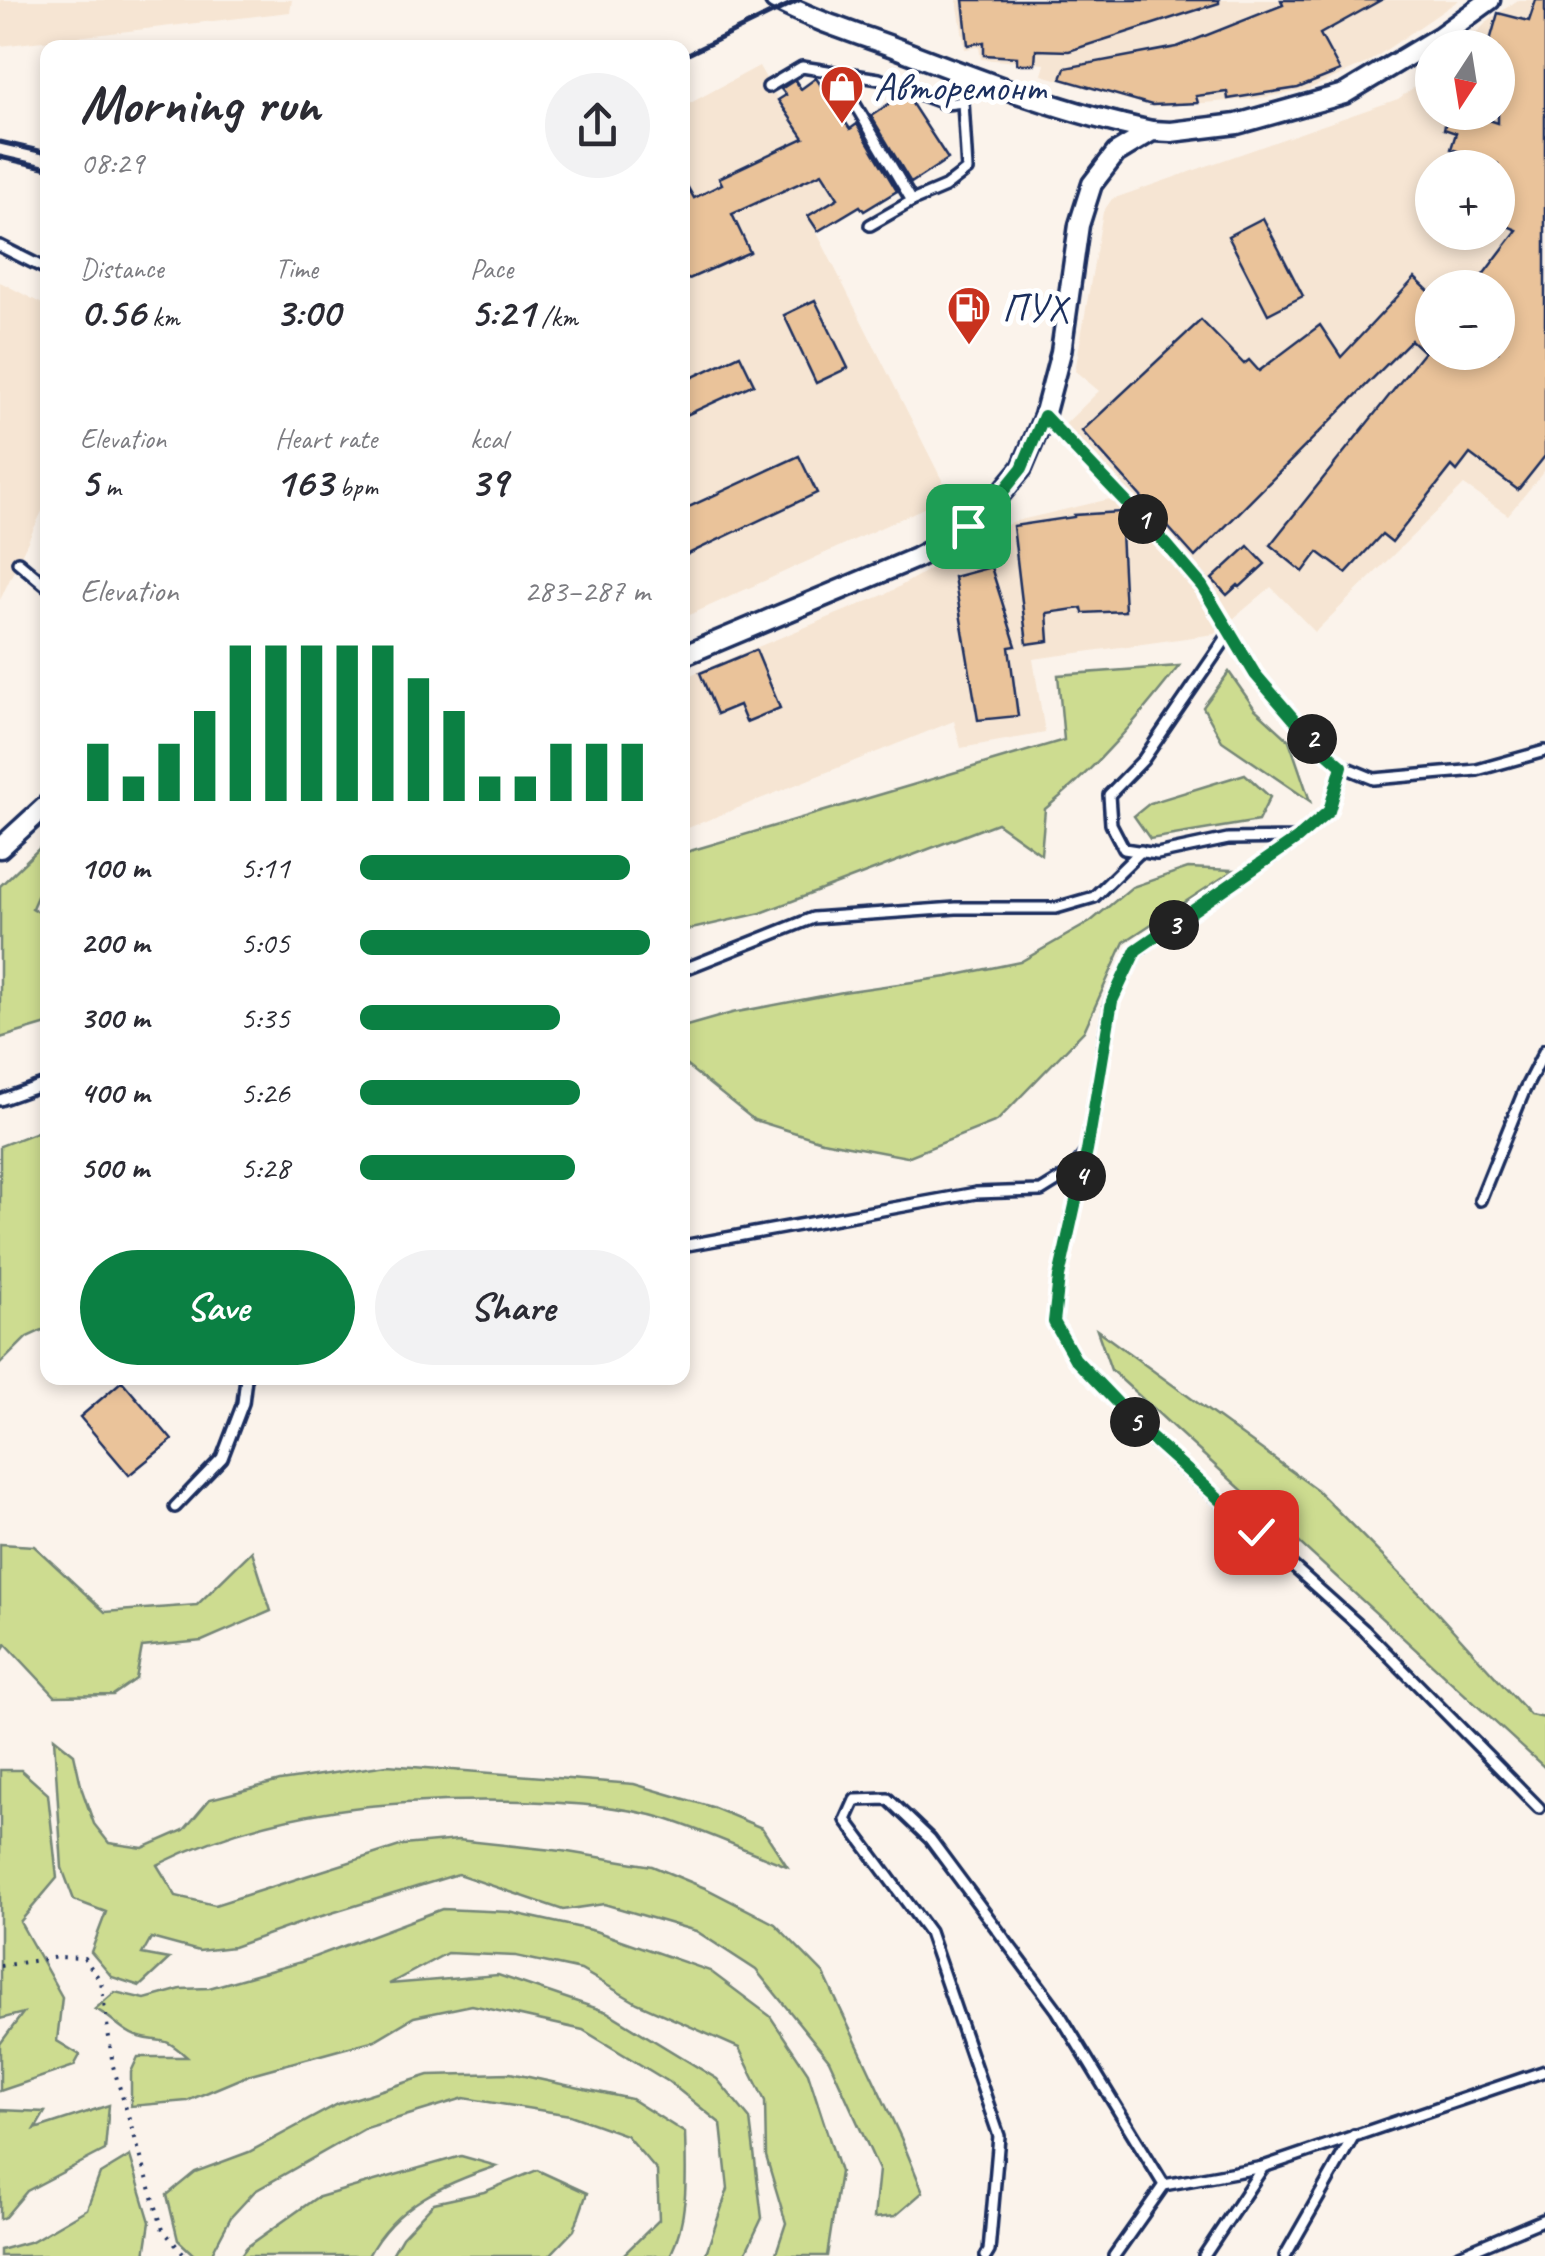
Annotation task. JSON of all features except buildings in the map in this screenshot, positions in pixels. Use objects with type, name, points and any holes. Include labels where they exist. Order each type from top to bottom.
[{"type":"street","points":[[774,0],[964,74],[1099,120],[1171,132],[1237,124],[1344,94],[1439,37],[1490,0]]},
{"type":"street","points":[[690,653],[916,558],[959,534],[993,504],[1022,468],[1044,416],[1060,352],[1079,224],[1092,184],[1116,153],[1152,131]]},
{"type":"street","points":[[0,848],[40,811]]},
{"type":"lane","points":[[768,88],[802,66],[879,79],[946,104],[963,102]]},
{"type":"lane","points":[[855,74],[854,101],[912,202]]},
{"type":"lane","points":[[870,225],[945,187],[968,170],[964,74]]},
{"type":"lane","points":[[0,246],[40,266]]},
{"type":"lane","points":[[1044,416],[1202,586],[1255,674],[1310,738],[1342,766],[1374,778],[1477,770],[1545,751]]},
{"type":"lane","points":[[18,562],[40,580]]},
{"type":"lane","points":[[1229,634],[1143,760],[1109,796],[1111,824],[1124,848],[1157,854],[1228,839],[1298,838]]},
{"type":"lane","points":[[1342,766],[1329,811],[1298,838],[1136,950],[1112,1001],[1087,1151],[1059,1277],[1054,1322],[1075,1359],[1148,1435],[1364,1630],[1539,1808]]},
{"type":"lane","points":[[690,967],[813,918],[956,908],[1056,908],[1094,897],[1141,852]]},
{"type":"lane","points":[[1480,1200],[1524,1090],[1545,1050]]},
{"type":"lane","points":[[0,1100],[40,1085]]},
{"type":"lane","points":[[690,1245],[976,1192],[1042,1191],[1070,1173],[1087,1151]]},
{"type":"lane","points":[[176,1506],[222,1458],[243,1403],[245,1385]]},
{"type":"lane","points":[[986,2256],[1000,2136],[929,1932],[846,1820],[855,1800],[888,1799],[930,1839],[1057,2010],[1164,2185]]},
{"type":"lane","points":[[1114,2256],[1164,2185],[1263,2167],[1545,2071]]},
{"type":"lane","points":[[1285,2256],[1354,2134]]},
{"type":"lane","points":[[1204,2256],[1263,2167]]},
{"type":"lane","points":[[1458,2256],[1545,2220]]},
{"type":"path","points":[[0,1966],[58,1957],[84,1958],[101,1981],[112,2066],[127,2119],[163,2230],[185,2256]]},
{"type":"shaded area","points":[[0,0],[292,0],[290,12],[0,46]]},
{"type":"shaded area","points":[[957,0],[1459,0],[1367,63],[1307,90],[1254,99],[1153,107],[1042,75],[1045,64],[981,59],[979,47],[965,49]]},
{"type":"shaded area","points":[[1518,0],[1545,0],[1545,470],[1508,515],[1464,485],[1315,632],[1271,587],[1215,634],[1033,659],[1045,733],[961,748],[954,721],[690,827],[690,675],[888,593],[1012,522],[1110,499],[1055,434],[1099,391],[1075,371],[1103,212],[1112,199],[1398,99],[1415,86],[1415,130],[1515,130],[1515,30],[1479,30]]},
{"type":"shaded area","points":[[759,66],[836,182],[830,186],[838,198],[809,217],[950,496],[690,615],[690,103]]},
{"type":"shaded area","points":[[0,282],[40,303],[40,516],[0,600]]},
{"type":"green space","points":[[1179,666],[1099,759],[1045,809],[1041,854],[997,823],[761,913],[690,929],[690,851],[1064,740],[1058,675]]},
{"type":"green space","points":[[1229,672],[1255,709],[1289,740],[1310,801],[1222,741],[1203,707]]},
{"type":"green space","points":[[1245,774],[1270,797],[1258,821],[1150,839],[1134,816],[1150,803]]},
{"type":"green space","points":[[40,848],[40,890],[32,908],[40,913],[40,1026],[0,1038],[0,886]]},
{"type":"green space","points":[[1188,868],[1234,870],[1124,942],[1084,1031],[997,1121],[907,1157],[822,1141],[754,1120],[690,1069],[690,1025],[732,1013],[1020,962],[1090,922],[1132,887]]},
{"type":"green space","points":[[40,1131],[40,1331],[27,1337],[0,1364],[0,1146]]},
{"type":"green space","points":[[1097,1330],[1316,1489],[1423,1597],[1530,1715],[1545,1718],[1545,1768],[1111,1370]]},
{"type":"green space","points":[[0,1544],[34,1546],[105,1612],[197,1605],[252,1551],[271,1611],[202,1641],[142,1647],[136,1679],[113,1695],[55,1696],[6,1644],[0,1653]]},
{"type":"green space","points":[[54,1738],[74,1754],[94,1824],[109,1843],[143,1848],[184,1830],[210,1799],[280,1781],[387,1765],[634,1784],[712,1807],[762,1828],[787,1866],[649,1814],[522,1801],[428,1802],[335,1810],[289,1819],[200,1846],[157,1865],[176,1896],[215,1905],[403,1845],[458,1840],[652,1866],[705,1888],[775,1924],[824,1974],[923,2192],[895,2216],[874,2218],[879,2170],[829,2060],[756,1970],[696,1931],[604,1904],[563,1910],[458,1874],[233,1947],[199,1951],[151,1938],[142,1954],[169,1959],[140,1986],[112,1977],[91,1952],[106,1912],[74,1900],[62,1868]]},
{"type":"green space","points":[[0,1770],[21,1770],[48,1794],[57,1878],[20,1922],[62,1997],[57,2041],[80,2055],[74,2066],[0,2091],[0,2044],[23,2013],[0,2019]]},
{"type":"green space","points":[[442,1909],[509,1912],[595,1931],[710,1971],[770,2016],[808,2073],[840,2172],[827,2256],[775,2256],[786,2223],[766,2156],[765,2101],[739,2048],[637,2003],[581,1970],[516,1956],[447,1953],[389,1984],[498,1975],[607,2012],[717,2079],[750,2119],[762,2218],[744,2256],[705,2256],[728,2189],[721,2124],[669,2082],[583,2030],[472,2005],[414,2017],[375,2040],[251,2074],[187,2101],[131,2106],[131,2072],[138,2057],[187,2057],[167,2042],[131,2034],[95,2009],[115,1992],[145,1999],[181,1989],[209,1988],[301,1962]]},
{"type":"green space","points":[[510,2073],[631,2099],[685,2133],[683,2211],[670,2256],[622,2256],[659,2220],[657,2171],[626,2135],[570,2115],[464,2098],[366,2128],[255,2191],[231,2217],[213,2256],[195,2256],[178,2240],[167,2195],[195,2172],[249,2152],[338,2104],[429,2075]]},
{"type":"green space","points":[[109,2105],[105,2150],[27,2191],[0,2219],[0,2110],[45,2112],[35,2129]]},
{"type":"green space","points":[[130,2156],[150,2222],[145,2255],[0,2256],[0,2250],[32,2241],[87,2209],[100,2174]]},
{"type":"green space","points":[[461,2156],[497,2166],[423,2198],[392,2223],[368,2256],[240,2256],[316,2198]]},
{"type":"green space","points":[[537,2170],[587,2193],[574,2230],[549,2256],[391,2256],[402,2237],[434,2203],[484,2192]]},
{"type":"railway","points":[[690,53],[799,0]]},
{"type":"railway","points":[[0,142],[40,151]]},
{"type":"railway","points":[[0,157],[40,166]]},
{"type":"place","name":"Авторемонт","points":[[842,125]]},
{"type":"place","name":"ПУХ","points":[[969,346]]},
{"type":"route","points":[[968,526],[993,504],[1022,468],[1044,416],[1089,460],[1202,586],[1255,674],[1310,738],[1342,766],[1329,811],[1298,838],[1136,950],[1112,1001],[1087,1151],[1059,1277],[1054,1322],[1075,1359],[1148,1435],[1256,1532]]}]
